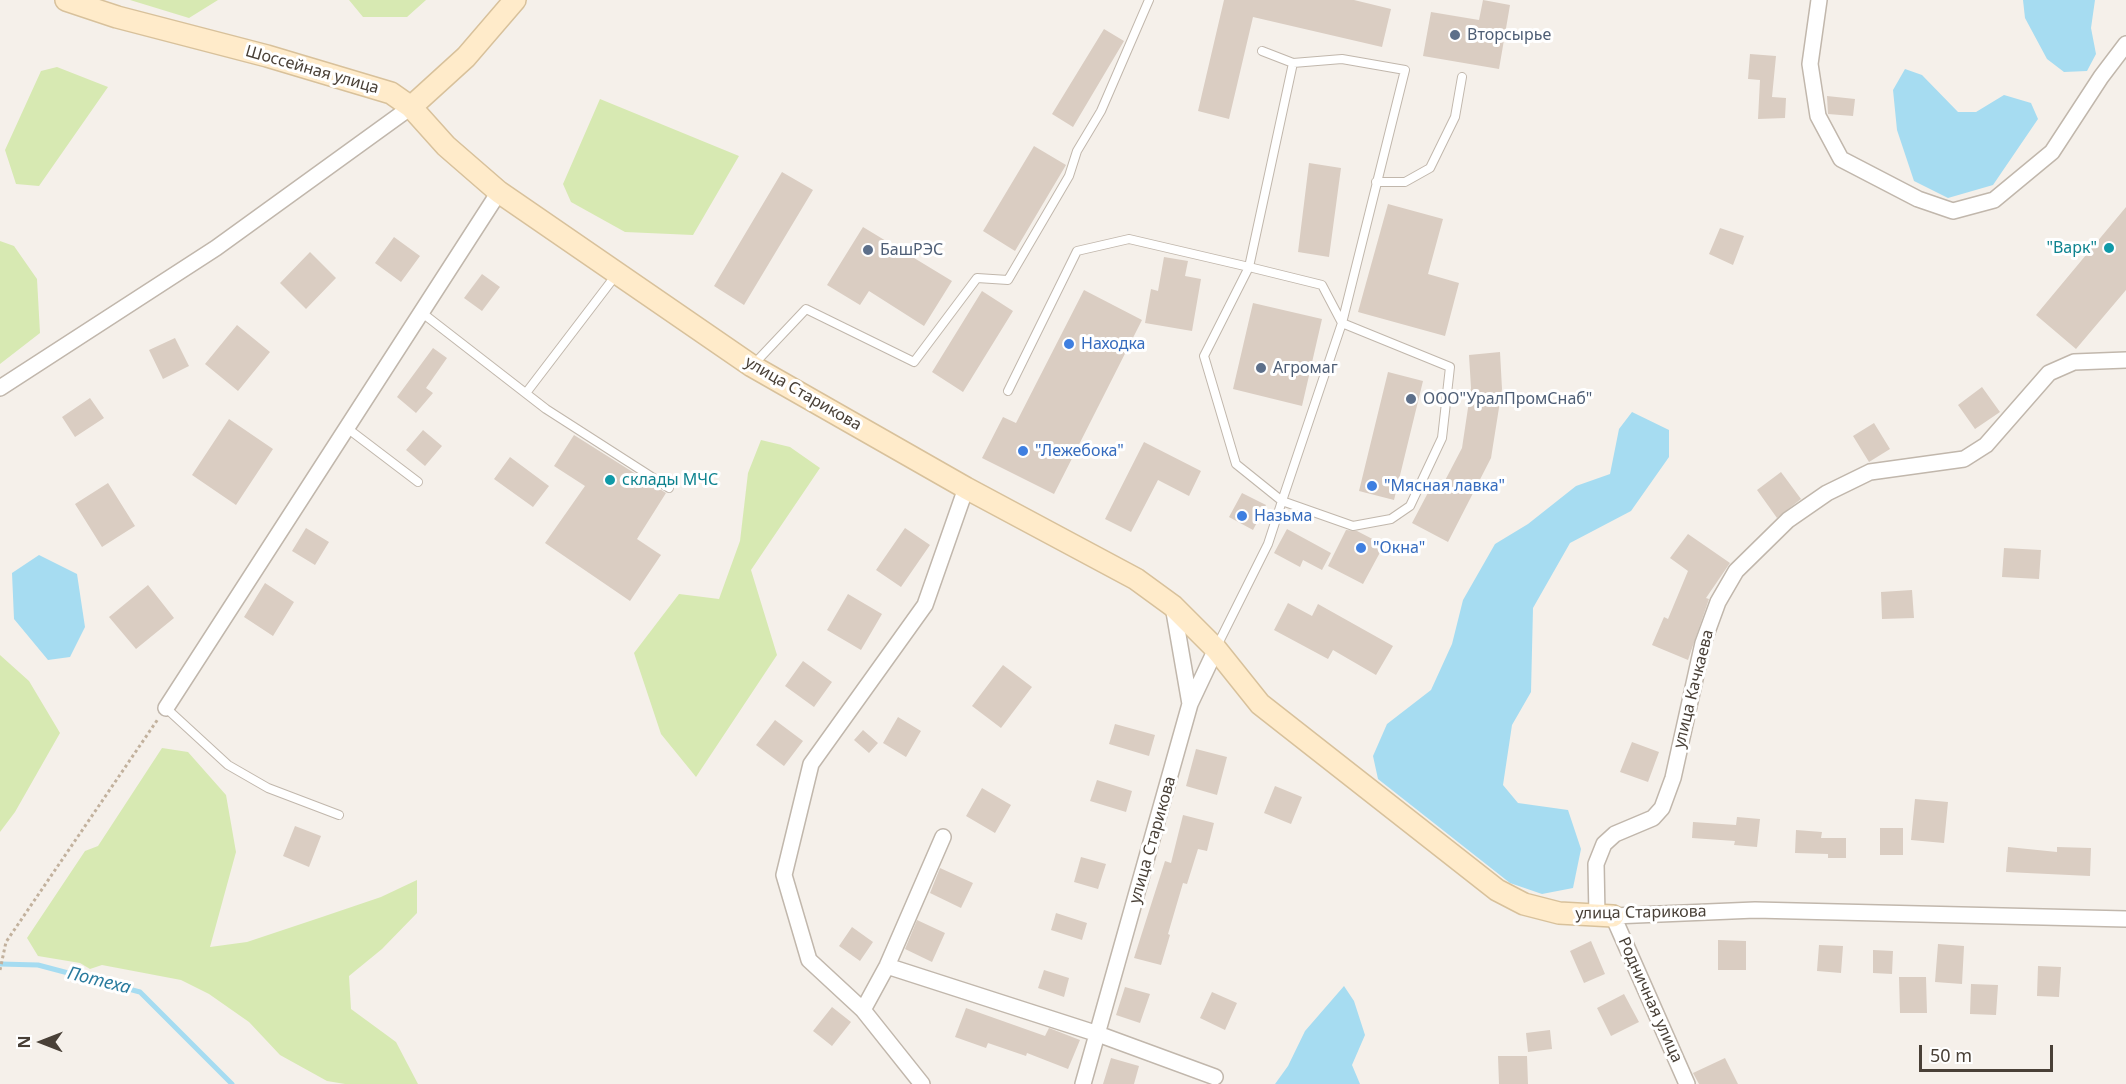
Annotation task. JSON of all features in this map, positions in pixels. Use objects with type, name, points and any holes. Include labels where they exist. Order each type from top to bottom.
[{"type":"street","name":"Шоссейная улица","points":[[66,0],[117,17],[360,82],[391,93],[411,107]]},
{"type":"street","points":[[0,388],[216,248],[411,107],[466,57],[515,0]]},
{"type":"street","points":[[1819,0],[1810,64],[1818,116],[1840,159],[1918,199],[1953,211],[1994,200],[2052,152],[2101,77],[2126,45]]},
{"type":"street","name":"улица Старикова","points":[[411,107],[446,146],[499,192],[752,366],[966,488],[1136,579],[1173,606],[1216,649],[1260,704],[1497,890],[1524,904],[1559,913],[1605,916],[1755,910],[2126,919]]},
{"type":"street","points":[[166,708],[499,192]]},
{"type":"street","name":"улица Качкаева","points":[[1605,916],[1596,864],[1604,844],[1615,834],[1653,818],[1662,808],[1673,778],[1703,643],[1718,602],[1736,571],[1788,520],[1827,493],[1870,472],[1964,459],[1986,445],[2049,372],[2074,362],[2126,360]]},
{"type":"street","points":[[921,1084],[862,1010],[809,960],[784,875],[811,764],[925,605],[966,488]]},
{"type":"street","points":[[1173,606],[1190,704]]},
{"type":"street","name":"улица Старикова","points":[[1083,1084],[1190,704],[1216,649]]},
{"type":"street","points":[[862,1010],[887,966],[943,837]]},
{"type":"street","name":"Родничная улица","points":[[1605,916],[1687,1084]]},
{"type":"street","points":[[887,966],[1098,1034],[1215,1077]]},
{"type":"lane","points":[[752,366],[806,309],[914,362],[977,278],[1008,280],[1069,176],[1077,151],[1101,111],[1149,0]]},
{"type":"lane","points":[[1216,649],[1268,544],[1342,323],[1406,70],[1342,59],[1293,63],[1262,51]]},
{"type":"lane","points":[[1008,391],[1077,251],[1129,239],[1249,267],[1322,285],[1342,323],[1450,367],[1442,438],[1410,506],[1391,519],[1353,526],[1282,501],[1236,464],[1204,356],[1249,267],[1293,63]]},
{"type":"lane","points":[[1376,182],[1405,182],[1430,168],[1455,117],[1462,77]]},
{"type":"lane","points":[[526,393],[617,273]]},
{"type":"lane","points":[[421,312],[526,393],[669,488]]},
{"type":"lane","points":[[346,428],[418,482]]},
{"type":"lane","points":[[166,708],[228,765],[268,788],[339,815]]},
{"type":"path","points":[[0,970],[6,942],[166,708]]},
{"type":"green space","points":[[130,0],[218,0],[189,18]]},
{"type":"green space","points":[[349,0],[426,0],[407,17],[363,17]]},
{"type":"green space","points":[[57,67],[108,87],[39,186],[16,184],[5,150],[41,71]]},
{"type":"green space","points":[[600,99],[739,156],[693,235],[625,232],[571,202],[563,184]]},
{"type":"green space","points":[[0,241],[14,246],[37,279],[40,333],[0,364]]},
{"type":"green space","points":[[761,440],[790,447],[820,468],[751,570],[777,655],[696,777],[661,734],[634,653],[679,594],[719,599],[740,541],[748,473]]},
{"type":"green space","points":[[0,655],[29,681],[60,733],[15,812],[0,832]]},
{"type":"green space","points":[[162,748],[188,752],[226,795],[236,852],[210,947],[247,942],[381,897],[417,880],[417,913],[382,949],[349,976],[351,1009],[396,1042],[418,1084],[345,1084],[327,1081],[280,1055],[249,1022],[209,994],[181,980],[102,965],[90,969],[80,963],[38,956],[27,938],[85,851],[98,846]]},
{"type":"water","points":[[2023,0],[2095,0],[2091,28],[2096,54],[2087,71],[2064,72],[2047,59],[2025,18]]},
{"type":"water","points":[[1905,69],[1922,75],[1958,112],[1976,112],[2004,95],[2031,103],[2038,119],[1993,185],[1948,198],[1914,181],[1897,130],[1893,90]]},
{"type":"water","points":[[1632,412],[1669,430],[1669,457],[1631,511],[1570,543],[1533,608],[1531,692],[1512,725],[1503,785],[1518,803],[1568,810],[1581,849],[1573,888],[1542,894],[1510,883],[1378,779],[1373,756],[1387,724],[1431,690],[1452,644],[1463,600],[1495,544],[1528,524],[1576,486],[1610,474],[1619,429]]},
{"type":"water","points":[[39,555],[77,574],[85,627],[70,657],[48,660],[14,619],[12,573]]},
{"type":"water","points":[[1344,986],[1354,1001],[1365,1035],[1352,1065],[1360,1084],[1275,1084],[1288,1066],[1305,1031]]},
{"type":"building","points":[[1224,0],[1354,0],[1391,9],[1382,47],[1253,17],[1229,119],[1198,111]]},
{"type":"building","points":[[1483,0],[1510,5],[1499,69],[1423,56],[1431,12],[1479,20]]},
{"type":"building","points":[[1104,29],[1124,41],[1073,127],[1052,114]]},
{"type":"building","points":[[1750,54],[1776,56],[1772,97],[1786,98],[1785,118],[1758,119],[1760,80],[1748,79]]},
{"type":"building","points":[[1827,96],[1855,99],[1853,116],[1828,114]]},
{"type":"building","points":[[1034,146],[1066,165],[1015,251],[983,231]]},
{"type":"building","points":[[1309,163],[1341,168],[1329,257],[1298,252]]},
{"type":"building","points":[[782,172],[813,190],[744,305],[714,286]]},
{"type":"building","points":[[1388,204],[1443,219],[1428,274],[1459,283],[1445,336],[1358,312]]},
{"type":"building","name":"\"Варк\"","points":[[2126,207],[2126,290],[2076,349],[2036,315]]},
{"type":"building","points":[[863,227],[952,281],[924,326],[869,291],[860,305],[827,285]]},
{"type":"building","points":[[1720,228],[1744,236],[1733,265],[1709,254]]},
{"type":"building","points":[[394,237],[420,256],[401,282],[375,263]]},
{"type":"building","points":[[310,252],[336,278],[306,309],[280,283]]},
{"type":"building","points":[[1164,257],[1188,261],[1185,276],[1201,279],[1192,331],[1145,323],[1151,289],[1158,291]]},
{"type":"building","points":[[482,274],[500,287],[482,311],[464,298]]},
{"type":"building","points":[[1084,290],[1142,320],[1054,494],[982,458],[1003,417],[1016,423]]},
{"type":"building","points":[[982,291],[1013,311],[963,392],[932,372]]},
{"type":"building","points":[[1253,303],[1322,319],[1302,406],[1233,389]]},
{"type":"building","points":[[237,325],[270,352],[238,391],[205,364]]},
{"type":"building","points":[[175,338],[189,366],[163,379],[149,350]]},
{"type":"building","points":[[433,348],[447,358],[426,388],[433,393],[416,413],[397,397]]},
{"type":"building","points":[[1500,352],[1502,389],[1491,458],[1448,542],[1412,523],[1431,487],[1439,492],[1462,448],[1471,388],[1469,355]]},
{"type":"building","points":[[1388,372],[1423,381],[1394,500],[1359,491]]},
{"type":"building","points":[[1982,387],[2000,412],[1975,429],[1958,405]]},
{"type":"building","points":[[90,398],[104,418],[75,437],[62,417]]},
{"type":"building","points":[[229,419],[273,449],[236,505],[192,475]]},
{"type":"building","points":[[1874,423],[1890,449],[1869,462],[1853,436]]},
{"type":"building","points":[[423,430],[442,446],[425,466],[406,450]]},
{"type":"building","points":[[574,435],[666,493],[637,539],[661,555],[630,601],[545,543],[585,486],[554,466]]},
{"type":"building","points":[[1144,442],[1201,471],[1189,496],[1158,480],[1131,532],[1105,519]]},
{"type":"building","points":[[510,457],[549,486],[533,507],[494,479]]},
{"type":"building","points":[[1781,472],[1801,499],[1777,518],[1757,490]]},
{"type":"building","points":[[108,483],[135,526],[102,547],[75,504]]},
{"type":"building","points":[[1242,493],[1266,505],[1253,530],[1229,517]]},
{"type":"building","points":[[306,528],[329,542],[315,565],[292,551]]},
{"type":"building","points":[[905,528],[930,545],[901,587],[876,570]]},
{"type":"building","points":[[1287,529],[1331,553],[1322,570],[1303,560],[1300,567],[1274,553]]},
{"type":"building","points":[[1346,530],[1357,531],[1384,545],[1363,584],[1328,566]]},
{"type":"building","points":[[1688,534],[1730,563],[1706,598],[1709,599],[1688,660],[1652,645],[1664,617],[1668,619],[1688,571],[1670,558]]},
{"type":"building","points":[[2004,548],[2041,550],[2039,579],[2002,577]]},
{"type":"building","points":[[265,583],[294,602],[273,636],[244,617]]},
{"type":"building","points":[[148,585],[174,618],[136,649],[109,617]]},
{"type":"building","points":[[1912,590],[1914,618],[1882,619],[1881,592]]},
{"type":"building","points":[[848,594],[882,614],[861,650],[827,630]]},
{"type":"building","points":[[1288,603],[1312,616],[1318,604],[1393,646],[1376,675],[1333,650],[1328,659],[1274,630]]},
{"type":"building","points":[[803,661],[832,682],[814,707],[785,686]]},
{"type":"building","points":[[1003,665],[1032,687],[1001,728],[972,706]]},
{"type":"building","points":[[898,717],[921,731],[906,757],[883,743]]},
{"type":"building","points":[[775,720],[803,741],[784,766],[756,745]]},
{"type":"building","points":[[1115,724],[1155,735],[1149,756],[1109,744]]},
{"type":"building","points":[[863,730],[878,743],[869,753],[854,740]]},
{"type":"building","points":[[1632,742],[1659,752],[1648,782],[1620,772]]},
{"type":"building","points":[[1196,749],[1227,757],[1217,795],[1186,786]]},
{"type":"building","points":[[1097,780],[1132,791],[1126,812],[1090,801]]},
{"type":"building","points":[[1275,786],[1302,797],[1291,824],[1264,813]]},
{"type":"building","points":[[982,788],[1011,805],[995,833],[966,816]]},
{"type":"building","points":[[1915,799],[1948,802],[1944,843],[1911,840]]},
{"type":"building","points":[[1183,815],[1214,823],[1207,851],[1198,849],[1187,884],[1183,883],[1161,965],[1134,958],[1165,861],[1171,863]]},
{"type":"building","points":[[1737,817],[1760,819],[1757,847],[1734,845],[1735,841],[1692,838],[1693,822],[1736,825]]},
{"type":"building","points":[[295,826],[321,836],[309,867],[283,856]]},
{"type":"building","points":[[1880,828],[1903,828],[1903,855],[1880,855]]},
{"type":"building","points":[[1796,830],[1822,832],[1821,838],[1846,838],[1846,858],[1828,858],[1828,854],[1795,853]]},
{"type":"building","points":[[2008,847],[2057,852],[2057,847],[2091,848],[2090,876],[2006,872]]},
{"type":"building","points":[[1081,857],[1106,864],[1098,889],[1074,882]]},
{"type":"building","points":[[940,868],[973,883],[961,908],[930,893]]},
{"type":"building","points":[[1056,913],[1087,923],[1082,940],[1051,930]]},
{"type":"building","points":[[917,920],[945,933],[932,962],[905,949]]},
{"type":"building","points":[[852,927],[873,942],[860,961],[839,946]]},
{"type":"building","points":[[1718,940],[1746,941],[1746,970],[1718,970]]},
{"type":"building","points":[[1591,941],[1605,974],[1584,983],[1570,951]]},
{"type":"building","points":[[1938,944],[1964,946],[1962,984],[1935,982]]},
{"type":"building","points":[[1819,945],[1843,946],[1841,973],[1817,971]]},
{"type":"building","points":[[1873,950],[1893,951],[1892,974],[1873,973]]},
{"type":"building","points":[[2038,966],[2061,967],[2059,997],[2037,996]]},
{"type":"building","points":[[1044,970],[1069,978],[1064,997],[1038,988]]},
{"type":"building","points":[[1899,977],[1926,977],[1927,1013],[1900,1013]]},
{"type":"building","points":[[1971,984],[1998,985],[1996,1015],[1970,1014]]},
{"type":"building","points":[[1125,987],[1150,994],[1140,1023],[1116,1015]]},
{"type":"building","points":[[1212,992],[1237,1003],[1225,1030],[1200,1018]]},
{"type":"building","points":[[1624,994],[1639,1022],[1611,1036],[1597,1008]]},
{"type":"building","points":[[832,1007],[851,1022],[832,1046],[813,1031]]},
{"type":"building","points":[[966,1008],[1045,1036],[1049,1028],[1080,1040],[1068,1069],[1027,1053],[1026,1056],[988,1043],[986,1048],[955,1037]]},
{"type":"building","points":[[1550,1030],[1552,1049],[1528,1052],[1526,1033]]},
{"type":"building","points":[[1498,1056],[1527,1056],[1528,1084],[1499,1084]]},
{"type":"building","points":[[1111,1058],[1139,1066],[1134,1084],[1103,1084]]},
{"type":"building","points":[[1725,1058],[1738,1084],[1699,1084],[1693,1073]]},
{"type":"waterway","name":"Потеха","points":[[0,964],[38,965],[140,992],[232,1084]]},
{"type":"place","name":"Вторсырье","points":[[1455,35]]},
{"type":"place","name":"\"Варк\"","points":[[2109,248]]},
{"type":"place","name":"БашРЭС","points":[[868,250]]},
{"type":"place","name":"Находка","points":[[1069,344]]},
{"type":"place","name":"Агромаг","points":[[1261,368]]},
{"type":"place","name":"ООО\"УралПромСнаб\"","points":[[1411,399]]},
{"type":"place","name":"\"Лежебока\"","points":[[1023,451]]},
{"type":"place","name":"склады МЧС","points":[[610,480]]},
{"type":"place","name":"\"Мясная лавка\"","points":[[1372,486]]},
{"type":"place","name":"Назьма","points":[[1242,516]]},
{"type":"place","name":"\"Окна\"","points":[[1361,548]]}]
